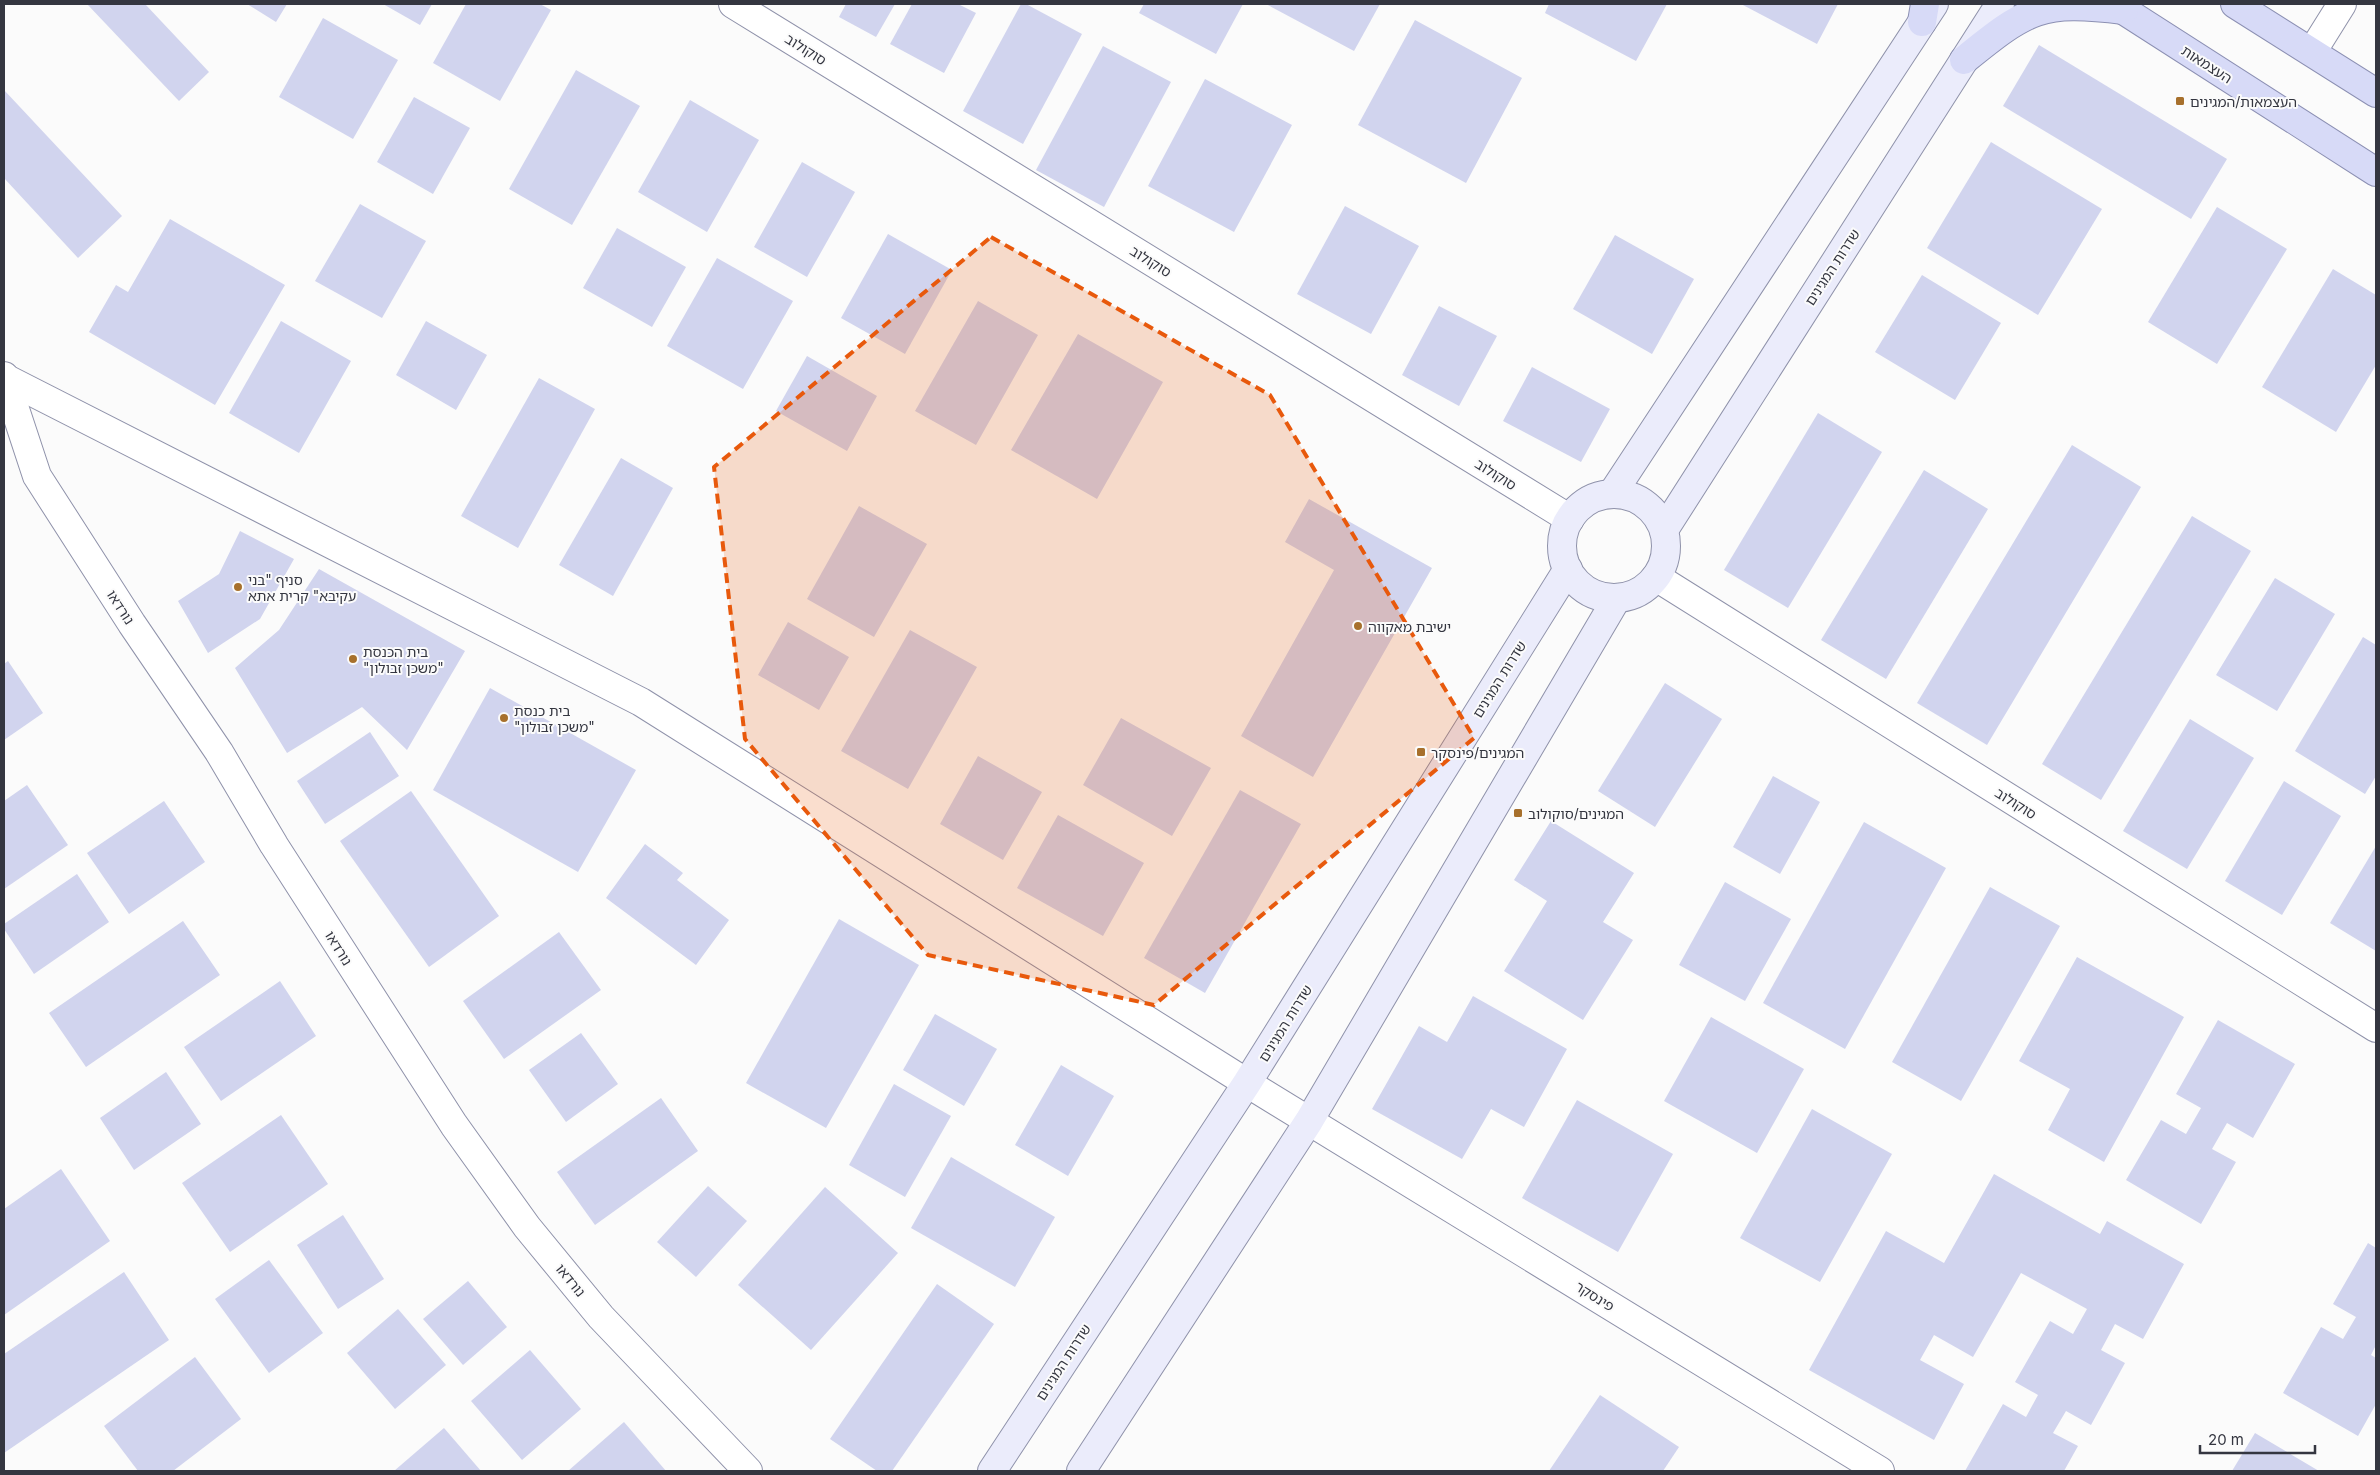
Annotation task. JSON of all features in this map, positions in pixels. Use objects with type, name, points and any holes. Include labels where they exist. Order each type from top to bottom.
[{"type":"main road","points":[[2235,4],[2376,93]]},
{"type":"main road","points":[[1964,60],[2020,17],[2044,8],[2067,5],[2119,7]]},
{"type":"main road","name":"העצמאות","points":[[2119,7],[2376,172]]},
{"type":"street","name":"סוקולוב","points":[[733,4],[1570,519]]},
{"type":"street","name":"שדרות המגינים","points":[[1664,530],[2000,4]]},
{"type":"street","points":[[2312,52],[2342,4]]},
{"type":"street","points":[[1612,494],[1927,10]]},
{"type":"street","name":"פינסקר","points":[[4,377],[641,702],[1309,1121],[1880,1471]]},
{"type":"street","name":"נורדאו","points":[[4,377],[37,476],[218,752],[274,845],[454,1124],[527,1227],[601,1316],[748,1471]]},
{"type":"street","points":[[1612,494],[1629,496],[1644,503],[1656,515],[1664,530],[1666,547],[1663,563],[1656,578],[1645,588],[1632,595],[1617,598],[1602,596],[1588,591],[1576,581],[1568,569],[1562,552],[1563,535],[1570,519],[1580,506],[1595,497],[1612,494]]},
{"type":"street","name":"שדרות המגינים","points":[[992,1471],[1248,1082],[1568,569]]},
{"type":"street","name":"סוקולוב","points":[[1656,578],[2376,1028]]},
{"type":"street","points":[[1081,1471],[1309,1121],[1617,598]]},
{"type":"highlighted area","points":[[991,237],[1270,395],[1474,738],[1154,1005],[928,955],[745,739],[714,467]]},
{"type":"building","points":[[87,4],[145,4],[209,72],[179,101]]},
{"type":"building","points":[[247,4],[287,4],[276,22]]},
{"type":"building","points":[[383,4],[432,4],[420,25]]},
{"type":"building","points":[[466,4],[540,4],[551,10],[500,101],[433,63]]},
{"type":"building","points":[[846,4],[895,4],[876,37],[839,17]]},
{"type":"building","points":[[912,4],[958,4],[976,13],[944,73],[890,44]]},
{"type":"building","points":[[1021,4],[1026,4],[1082,34],[1023,144],[963,111]]},
{"type":"building","points":[[1144,4],[1243,4],[1216,54],[1139,13]]},
{"type":"building","points":[[1266,4],[1380,4],[1354,51]]},
{"type":"building","points":[[1549,4],[1667,4],[1636,61],[1545,13]]},
{"type":"building","points":[[1741,4],[1838,4],[1817,44]]},
{"type":"building","points":[[323,18],[398,60],[353,139],[279,97]]},
{"type":"building","points":[[1415,20],[1522,78],[1466,183],[1358,125]]},
{"type":"building","points":[[2039,45],[2227,159],[2191,219],[2003,106]]},
{"type":"building","points":[[1103,46],[1171,82],[1104,207],[1036,170]]},
{"type":"building","points":[[576,70],[640,106],[572,225],[509,189]]},
{"type":"building","points":[[1205,79],[1292,125],[1234,232],[1148,186]]},
{"type":"building","points":[[4,90],[122,216],[78,258],[4,178]]},
{"type":"building","points":[[414,97],[470,128],[433,194],[377,162]]},
{"type":"building","points":[[690,100],[759,140],[707,232],[638,192]]},
{"type":"building","points":[[1991,142],[2102,209],[2038,315],[1927,248]]},
{"type":"building","points":[[802,162],[855,192],[807,277],[754,247]]},
{"type":"building","points":[[360,204],[426,241],[382,318],[315,281]]},
{"type":"building","points":[[1345,206],[1419,246],[1371,334],[1297,294]]},
{"type":"building","points":[[2217,207],[2287,249],[2217,364],[2148,322]]},
{"type":"building","points":[[170,219],[285,285],[215,405],[89,332],[116,285],[128,292]]},
{"type":"building","points":[[617,228],[686,267],[652,327],[583,288]]},
{"type":"building","points":[[888,234],[952,270],[905,354],[841,318]]},
{"type":"building","points":[[1615,235],[1694,279],[1652,354],[1573,309]]},
{"type":"building","points":[[717,258],[793,301],[743,389],[667,346]]},
{"type":"building","points":[[2333,269],[2376,295],[2376,365],[2336,432],[2262,387]]},
{"type":"building","points":[[1922,275],[2001,323],[1955,400],[1875,352]]},
{"type":"building","points":[[978,301],[1038,335],[976,445],[915,411]]},
{"type":"building","points":[[1439,306],[1497,336],[1459,406],[1402,375]]},
{"type":"building","points":[[281,321],[351,361],[299,453],[229,413]]},
{"type":"building","points":[[426,321],[487,355],[456,410],[396,375]]},
{"type":"building","points":[[1078,334],[1163,382],[1097,499],[1011,450]]},
{"type":"building","points":[[807,356],[877,396],[847,451],[776,411]]},
{"type":"building","points":[[1532,367],[1610,409],[1581,462],[1503,421]]},
{"type":"building","points":[[539,378],[595,409],[518,548],[461,516]]},
{"type":"building","points":[[1818,413],[1882,452],[1788,608],[1724,570]]},
{"type":"building","points":[[2072,445],[2141,487],[1987,745],[1917,703]]},
{"type":"building","points":[[621,458],[673,488],[613,596],[559,565]]},
{"type":"building","points":[[1924,470],[1988,509],[1886,679],[1821,640]]},
{"type":"building","points":[[1309,499],[1432,568],[1313,777],[1241,736],[1334,570],[1285,542]]},
{"type":"building","points":[[859,506],[927,544],[874,637],[807,599]]},
{"type":"building","points":[[2192,516],[2251,551],[2101,800],[2042,764]]},
{"type":"building","name":"סניף \"בני עקיבא\" קרית אתא","points":[[240,531],[294,559],[260,619],[208,653],[178,601],[219,574]]},
{"type":"building","name":"בית הכנסת \"משכן זבולון\"","points":[[319,569],[465,651],[407,750],[362,707],[287,753],[235,668],[279,630]]},
{"type":"building","points":[[2275,578],[2335,614],[2277,711],[2216,675]]},
{"type":"building","points":[[788,622],[849,657],[819,710],[758,675]]},
{"type":"building","points":[[910,630],[977,667],[908,789],[841,751]]},
{"type":"building","points":[[2363,637],[2376,645],[2376,776],[2365,794],[2295,751]]},
{"type":"building","points":[[8,661],[43,713],[4,740],[4,664]]},
{"type":"building","points":[[1665,683],[1722,719],[1655,827],[1598,791]]},
{"type":"building","points":[[490,688],[636,770],[578,872],[433,790]]},
{"type":"building","points":[[1121,718],[1211,768],[1172,836],[1083,785]]},
{"type":"building","points":[[2190,719],[2254,758],[2187,869],[2123,831]]},
{"type":"building","points":[[370,732],[399,776],[325,824],[297,781]]},
{"type":"building","points":[[978,756],[1042,792],[1003,860],[940,824]]},
{"type":"building","points":[[1773,776],[1820,802],[1780,874],[1733,847]]},
{"type":"building","points":[[2284,781],[2341,816],[2282,915],[2225,881]]},
{"type":"building","points":[[27,785],[68,845],[4,889],[4,801]]},
{"type":"building","points":[[1240,790],[1301,824],[1205,993],[1144,958]]},
{"type":"building","points":[[411,791],[499,916],[429,967],[340,841]]},
{"type":"building","points":[[164,801],[205,862],[129,914],[87,853]]},
{"type":"building","points":[[1058,815],[1144,863],[1103,936],[1017,888]]},
{"type":"building","points":[[1551,821],[1634,873],[1603,922],[1633,940],[1583,1020],[1504,971],[1547,901],[1514,880]]},
{"type":"building","points":[[1864,822],[1946,868],[1845,1049],[1763,1003]]},
{"type":"building","points":[[645,844],[683,873],[677,880],[729,920],[696,965],[606,898]]},
{"type":"building","points":[[2376,846],[2376,951],[2330,923]]},
{"type":"building","points":[[77,874],[109,922],[34,974],[4,929],[4,924]]},
{"type":"building","points":[[1725,882],[1791,919],[1745,1001],[1679,965]]},
{"type":"building","points":[[1990,887],[2060,926],[1961,1101],[1892,1062]]},
{"type":"building","points":[[839,919],[919,965],[826,1128],[746,1083]]},
{"type":"building","points":[[183,921],[220,975],[86,1067],[49,1013]]},
{"type":"building","points":[[559,932],[601,990],[504,1059],[463,1001]]},
{"type":"building","points":[[2077,957],[2184,1017],[2104,1162],[2048,1130],[2070,1089],[2019,1061]]},
{"type":"building","points":[[280,981],[316,1036],[221,1101],[184,1047]]},
{"type":"building","points":[[1473,996],[1567,1049],[1524,1127],[1491,1109],[1462,1159],[1372,1109],[1419,1026],[1447,1042]]},
{"type":"building","points":[[935,1014],[997,1049],[964,1106],[903,1070]]},
{"type":"building","points":[[1711,1017],[1804,1069],[1757,1153],[1664,1101]]},
{"type":"building","points":[[2218,1020],[2295,1064],[2253,1138],[2227,1123],[2212,1149],[2236,1162],[2201,1224],[2126,1180],[2161,1120],[2186,1134],[2201,1108],[2176,1094]]},
{"type":"building","points":[[581,1033],[618,1084],[566,1122],[529,1070]]},
{"type":"building","points":[[1061,1065],[1114,1096],[1068,1176],[1015,1145]]},
{"type":"building","points":[[166,1072],[201,1124],[134,1170],[100,1118]]},
{"type":"building","points":[[894,1084],[951,1116],[905,1197],[849,1165]]},
{"type":"building","points":[[661,1098],[698,1151],[595,1225],[557,1172]]},
{"type":"building","points":[[1577,1100],[1673,1154],[1618,1252],[1522,1198]]},
{"type":"building","points":[[1812,1109],[1892,1154],[1820,1282],[1740,1238]]},
{"type":"building","points":[[281,1115],[328,1184],[230,1252],[182,1183]]},
{"type":"building","points":[[951,1157],[1055,1217],[1015,1287],[911,1228]]},
{"type":"building","points":[[61,1169],[110,1241],[4,1315],[4,1209]]},
{"type":"building","points":[[1994,1174],[2100,1234],[2107,1221],[2184,1264],[2143,1339],[2115,1324],[2101,1350],[2125,1363],[2091,1425],[2066,1411],[2053,1433],[2078,1446],[2064,1471],[1965,1471],[2003,1404],[2026,1417],[2038,1395],[2015,1382],[2050,1321],[2073,1334],[2087,1309],[2021,1273],[1973,1357],[1934,1335],[1920,1360],[1964,1384],[1934,1440],[1809,1370],[1886,1231],[1944,1263]]},
{"type":"building","points":[[708,1186],[747,1221],[696,1277],[657,1242]]},
{"type":"building","points":[[825,1187],[898,1253],[811,1350],[738,1285]]},
{"type":"building","points":[[343,1215],[384,1279],[338,1309],[297,1245]]},
{"type":"building","points":[[2368,1243],[2376,1248],[2376,1345],[2371,1355],[2376,1358],[2376,1404],[2358,1436],[2283,1393],[2321,1327],[2343,1339],[2356,1317],[2333,1304]]},
{"type":"building","points":[[269,1260],[323,1333],[269,1373],[215,1299]]},
{"type":"building","points":[[124,1272],[169,1340],[4,1453],[4,1354]]},
{"type":"building","points":[[468,1281],[507,1327],[463,1365],[423,1319]]},
{"type":"building","points":[[937,1284],[994,1324],[892,1471],[877,1471],[830,1439]]},
{"type":"building","points":[[398,1309],[446,1365],[395,1409],[347,1353]]},
{"type":"building","points":[[530,1350],[581,1409],[522,1460],[471,1401]]},
{"type":"building","points":[[195,1357],[241,1419],[173,1471],[138,1471],[104,1426]]},
{"type":"building","points":[[1600,1395],[1679,1447],[1663,1471],[1549,1471]]},
{"type":"building","points":[[624,1422],[666,1471],[568,1471]]},
{"type":"building","points":[[444,1428],[481,1471],[394,1471]]},
{"type":"building","points":[[2255,1433],[2319,1471],[2232,1471]]},
{"type":"place","name":"העצמאות/המגינים","points":[[2180,101]]},
{"type":"place","name":"סניף \"בני עקיבא\" קרית אתא","points":[[238,587]]},
{"type":"place","name":"ישיבת מאקווה","points":[[1358,626]]},
{"type":"place","name":"בית הכנסת \"משכן זבולון\"","points":[[353,659]]},
{"type":"place","name":"בית כנסת \"משכן זבולון\"","points":[[504,718]]},
{"type":"place","name":"המגינים/פינסקר","points":[[1421,752]]},
{"type":"place","name":"המגינים/סוקולוב","points":[[1518,813]]}]
